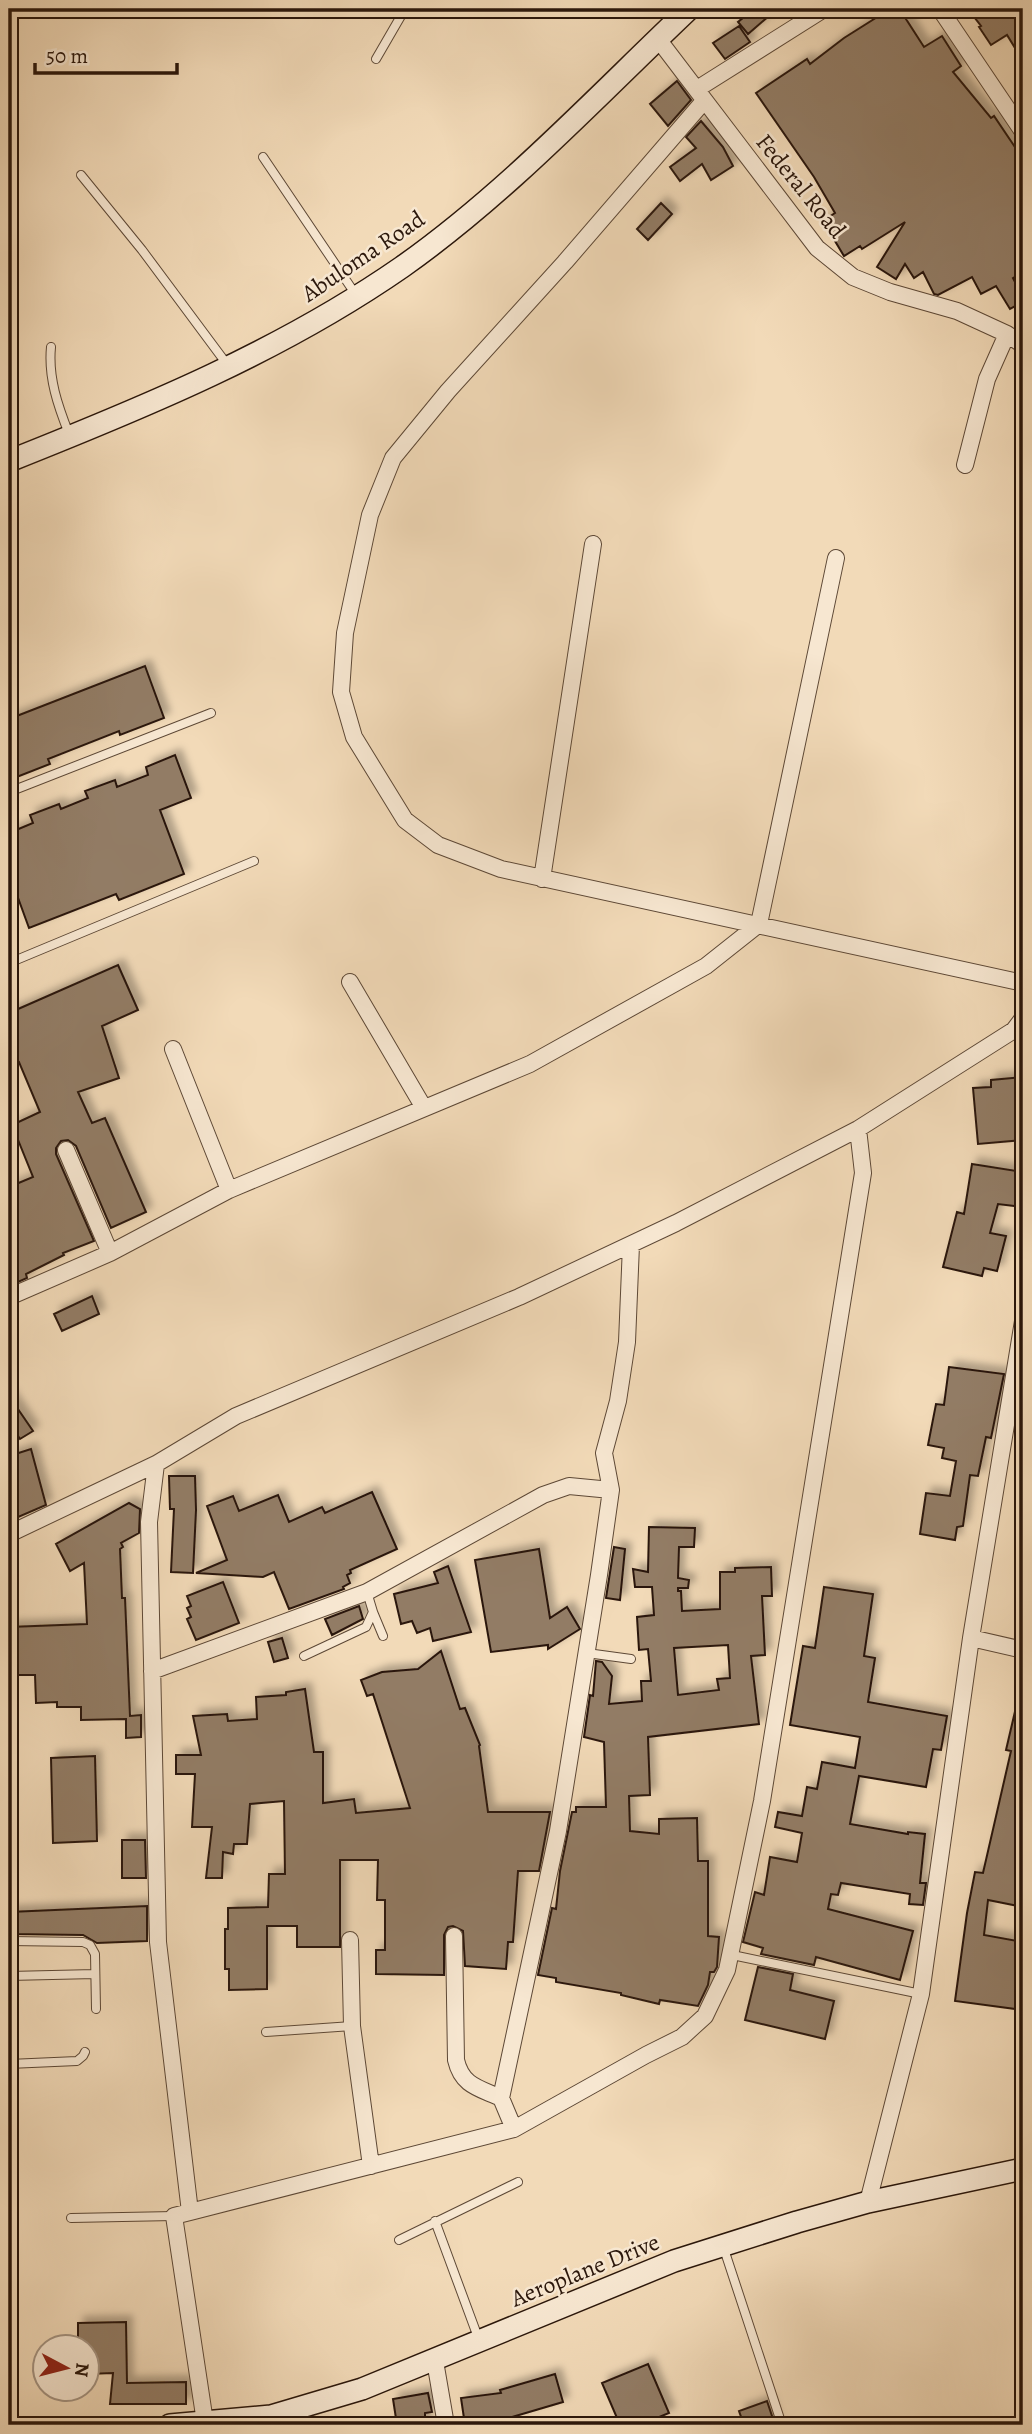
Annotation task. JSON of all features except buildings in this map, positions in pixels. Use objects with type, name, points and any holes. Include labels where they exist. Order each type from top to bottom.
[{"type":"street","name":"Abuloma Road","points":[[9,461],[174,393],[229,366],[321,317],[402,267],[468,216],[531,160],[690,9]]},
{"type":"street","points":[[824,9],[700,95],[565,262],[448,391],[393,458],[370,515],[345,633],[341,692],[354,737],[405,820],[438,845],[501,869],[542,879],[1023,983]]},
{"type":"street","points":[[940,9],[1023,132]]},
{"type":"street","name":"Federal Road","points":[[658,38],[817,248],[853,277],[890,292],[957,311],[1007,334],[1023,345]]},
{"type":"street","points":[[965,465],[986,379],[1007,334]]},
{"type":"street","points":[[542,879],[593,544]]},
{"type":"street","points":[[9,1297],[110,1253],[229,1190],[530,1064],[706,966],[759,924],[836,558]]},
{"type":"street","points":[[351,982],[424,1108]]},
{"type":"street","points":[[9,1534],[156,1464],[236,1416],[519,1297],[631,1245],[858,1129],[1014,1030],[1023,1018]]},
{"type":"street","points":[[173,1049],[229,1190]]},
{"type":"street","points":[[205,2422],[174,2216],[514,2129],[682,2037],[705,2016],[727,1970],[762,1801],[863,1173],[858,1129]]},
{"type":"street","points":[[65,1150],[110,1253]]},
{"type":"street","points":[[514,2129],[501,2098],[558,1831],[587,1653],[611,1490],[604,1453],[618,1401],[626,1342],[631,1245]]},
{"type":"street","points":[[868,2202],[921,1994],[971,1638],[1023,1321]]},
{"type":"street","points":[[156,1464],[149,1522],[158,1942],[190,2212]]},
{"type":"street","points":[[152,1671],[367,1592],[543,1495],[569,1486],[611,1490]]},
{"type":"street","points":[[971,1638],[1023,1650]]},
{"type":"street","points":[[454,1936],[456,2060],[459,2072],[466,2082],[501,2098]]},
{"type":"street","points":[[350,1940],[352,2026],[371,2166]]},
{"type":"street","name":"Aeroplane Drive","points":[[170,2425],[272,2421],[435,2361],[480,2340],[674,2262],[868,2202],[1023,2169]]},
{"type":"street","points":[[435,2361],[446,2425]]},
{"type":"lane","points":[[376,59],[405,9]]},
{"type":"lane","points":[[263,157],[356,295]]},
{"type":"lane","points":[[81,175],[142,250],[229,366]]},
{"type":"lane","points":[[51,348],[49,366],[58,407],[70,437]]},
{"type":"lane","points":[[9,792],[211,713]]},
{"type":"lane","points":[[9,963],[254,861]]},
{"type":"lane","points":[[367,1592],[383,1636]]},
{"type":"lane","points":[[304,1656],[366,1626],[373,1612]]},
{"type":"lane","points":[[587,1653],[631,1659]]},
{"type":"lane","points":[[9,1941],[83,1942],[90,1945],[95,1954],[96,2009]]},
{"type":"lane","points":[[737,1956],[921,1994]]},
{"type":"lane","points":[[9,1976],[95,1974]]},
{"type":"lane","points":[[266,2032],[352,2026]]},
{"type":"lane","points":[[9,2063],[77,2061],[85,2052]]},
{"type":"lane","points":[[400,2240],[518,2182]]},
{"type":"lane","points":[[71,2218],[174,2216]]},
{"type":"lane","points":[[435,2221],[480,2340]]},
{"type":"lane","points":[[723,2246],[782,2425]]}]
